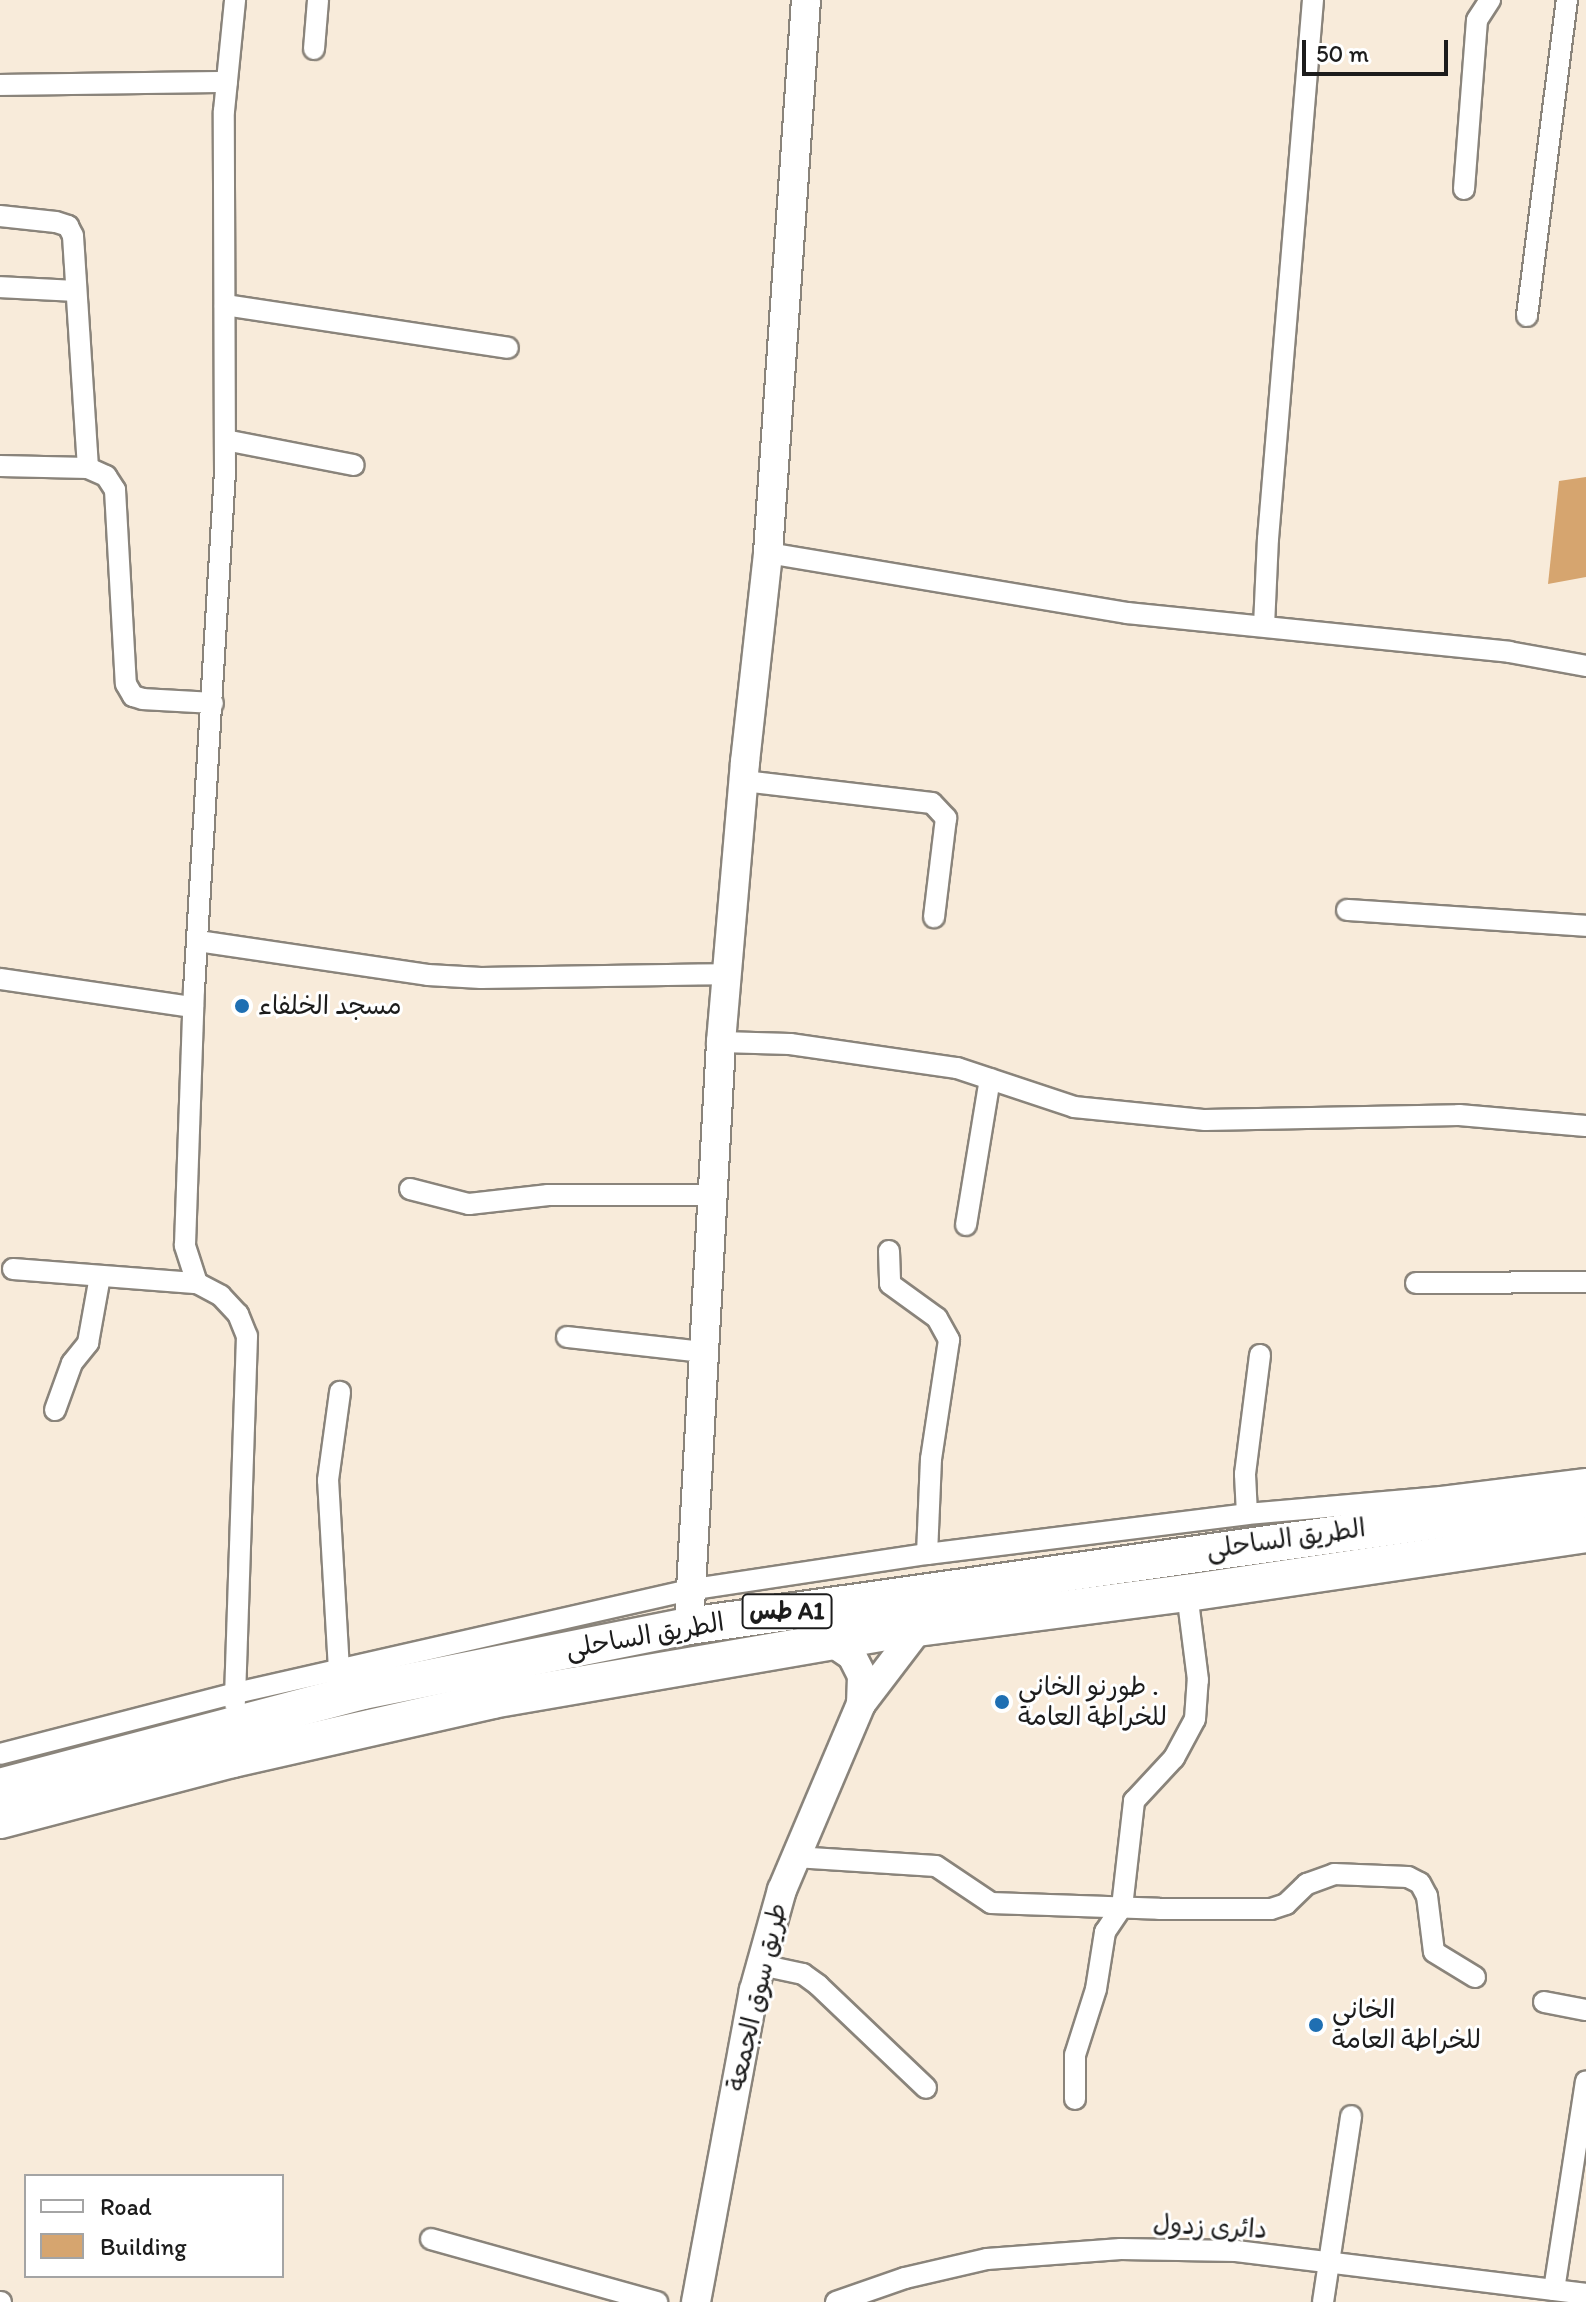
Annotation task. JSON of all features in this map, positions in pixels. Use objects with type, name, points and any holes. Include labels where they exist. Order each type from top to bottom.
[{"type":"highway","name":"الطريق الساحلى","points":[[0,1787],[235,1708],[363,1691],[689,1626],[1586,1499]]},
{"type":"highway","points":[[1467,1515],[1472,1550]]},
{"type":"highway","name":"الطريق الساحلى","points":[[0,1820],[233,1759],[492,1700],[830,1641],[1187,1593],[1586,1534]]},
{"type":"street","points":[[197,1283],[185,1245],[193,1007],[213,703],[225,440],[227,82],[235,0]]},
{"type":"street","points":[[314,49],[318,0]]},
{"type":"street","points":[[689,1626],[688,1590],[721,1042],[768,553],[806,0]]},
{"type":"street","points":[[1264,626],[1313,0]]},
{"type":"street","points":[[1464,189],[1477,20],[1490,0]]},
{"type":"street","points":[[1527,316],[1567,0]]},
{"type":"street","points":[[0,85],[227,82]]},
{"type":"street","points":[[0,216],[68,226],[73,236],[88,468]]},
{"type":"street","points":[[0,287],[76,291]]},
{"type":"street","points":[[225,305],[508,348]]},
{"type":"street","points":[[225,440],[354,465]]},
{"type":"street","points":[[0,466],[88,468],[106,476],[115,490],[123,583],[125,672],[133,696],[213,703]]},
{"type":"street","points":[[768,553],[1127,613],[1509,652],[1586,666]]},
{"type":"street","points":[[744,781],[932,803],[946,818],[934,917]]},
{"type":"street","points":[[1347,910],[1586,926]]},
{"type":"street","points":[[198,941],[428,975],[481,978],[727,974]]},
{"type":"street","points":[[0,979],[193,1007]]},
{"type":"street","points":[[721,1042],[790,1044],[957,1068],[1074,1107],[1205,1120],[1459,1115],[1586,1126]]},
{"type":"street","points":[[966,1225],[990,1079]]},
{"type":"street","points":[[410,1189],[469,1204],[548,1195],[712,1195]]},
{"type":"street","points":[[889,1251],[890,1284],[937,1318],[949,1340],[931,1459],[927,1554]]},
{"type":"street","points":[[13,1269],[197,1283],[221,1296],[238,1314],[247,1336],[233,1759]]},
{"type":"street","points":[[55,1410],[72,1363],[88,1343],[100,1276]]},
{"type":"street","points":[[1416,1283],[1586,1282]]},
{"type":"street","points":[[567,1337],[702,1352]]},
{"type":"street","points":[[1247,1514],[1245,1474],[1260,1355]]},
{"type":"street","points":[[339,1670],[328,1480],[340,1392]]},
{"type":"street","points":[[0,1754],[235,1708],[339,1670],[688,1590],[927,1554],[1247,1514],[1441,1497],[1586,1479]]},
{"type":"street","points":[[1075,2099],[1075,2055],[1096,1989],[1105,1932],[1122,1907],[1134,1801],[1174,1758],[1195,1719],[1198,1680],[1187,1593]]},
{"type":"street","name":"طريق سوق الجمعة","points":[[696,2302],[761,1965],[795,1857],[861,1704],[919,1628]]},
{"type":"street","name":"طريق سوق الجمعة","points":[[830,1641],[852,1656],[862,1676],[861,1704]]},
{"type":"street","points":[[795,1857],[936,1866],[991,1903],[1271,1909],[1286,1904],[1307,1884],[1334,1874],[1408,1877],[1420,1883],[1427,1896],[1434,1952],[1475,1977]]},
{"type":"street","points":[[761,1965],[803,1974],[818,1985],[926,2088]]},
{"type":"street","points":[[1544,2002],[1586,2010]]},
{"type":"street","points":[[1554,2290],[1586,2081]]},
{"type":"street","points":[[1323,2302],[1351,2116]]},
{"type":"street","points":[[431,2239],[657,2302]]},
{"type":"street","name":"دائرى زدول","points":[[836,2302],[935,2270],[1016,2256],[1121,2249],[1236,2251],[1586,2294]]},
{"type":"building","points":[[1586,477],[1586,577],[1548,584],[1559,481]]},
{"type":"place","name":"مسجد الخلفاء","points":[[242,1006]]},
{"type":"place","name":"طورنو الخاني . للخراطة العامة","points":[[1002,1702]]},
{"type":"place","name":"الخاني للخراطة العامة","points":[[1316,2025]]}]
